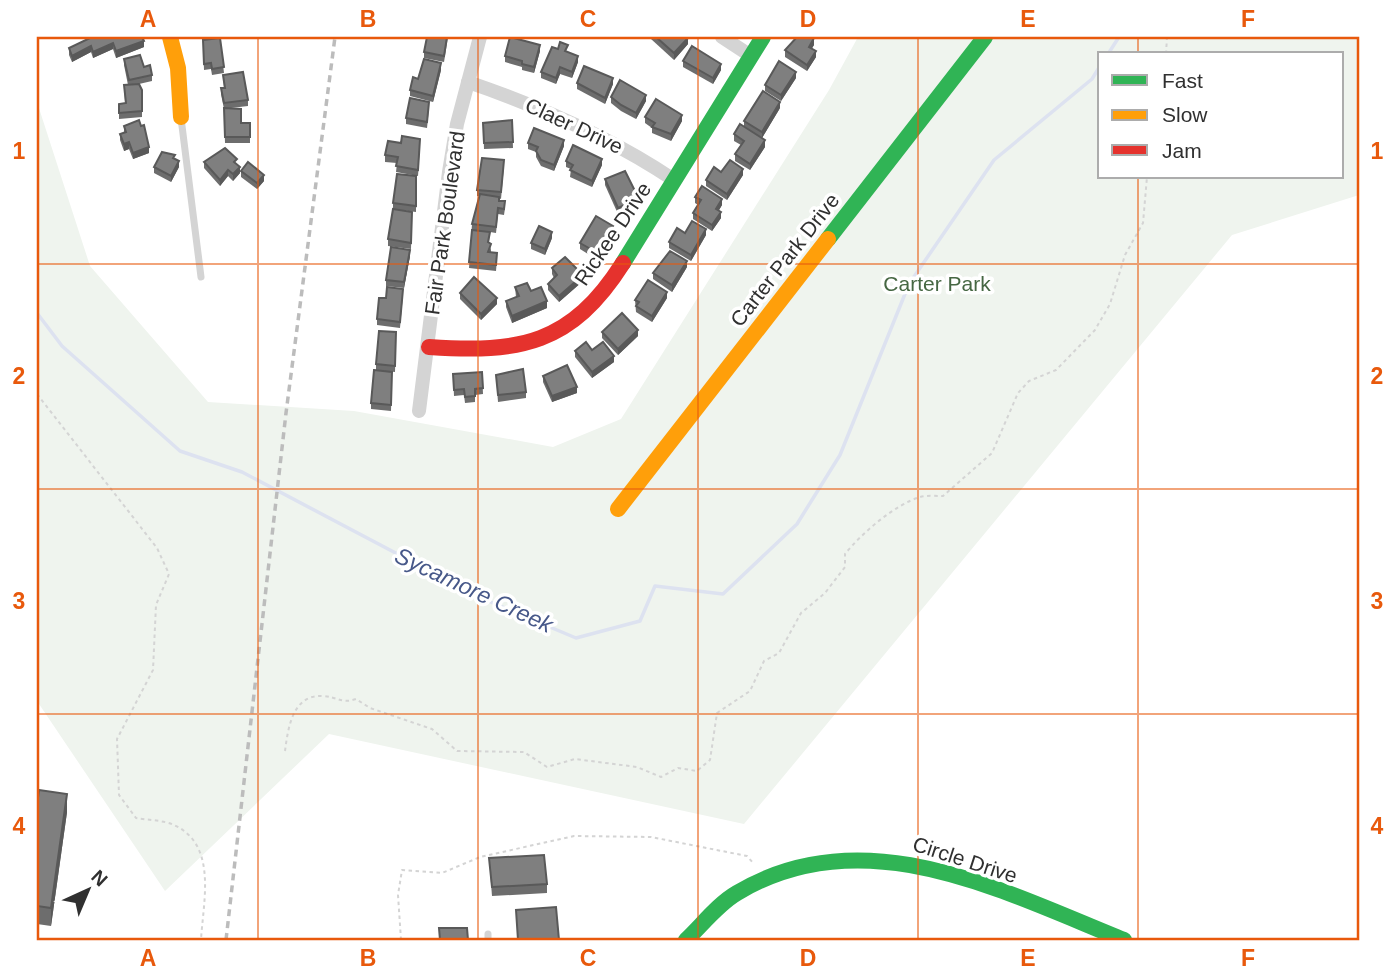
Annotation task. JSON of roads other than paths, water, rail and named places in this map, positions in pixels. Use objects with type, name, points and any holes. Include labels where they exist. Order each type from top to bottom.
[{"type":"street","points":[[170,37],[178,68],[181,117]]},
{"type":"street","name":"Fair Park Boulevard","points":[[419,411],[449,172],[480,37]]},
{"type":"street","points":[[722,37],[751,56]]},
{"type":"street","name":"Rickee Drive","points":[[429,347],[478,351],[543,341],[585,311],[612,281],[763,37]]},
{"type":"street","name":"Carter Park Drive","points":[[618,509],[985,37]]},
{"type":"street","name":"Claer Drive","points":[[468,82],[523,101],[579,125],[641,158],[674,180]]},
{"type":"street","name":"Circle Drive","points":[[686,940],[720,906],[766,878],[802,863],[859,856],[896,860],[960,877],[1124,940]]},
{"type":"lane","points":[[181,117],[201,277]]},
{"type":"waterway","name":"Sycamore Creek","points":[[1109,52],[1119,37]]},
{"type":"waterway","name":"Sycamore Creek","points":[[37,313],[62,346],[180,451],[242,472],[481,598],[576,638],[640,621],[655,586],[723,594],[797,524],[840,455],[909,284],[994,160],[1092,79],[1098,69]]},
{"type":"railway","points":[[226,940],[286,413],[335,37]]},
{"type":"park label","name":"Carter Park","points":[[937,284]]}]
